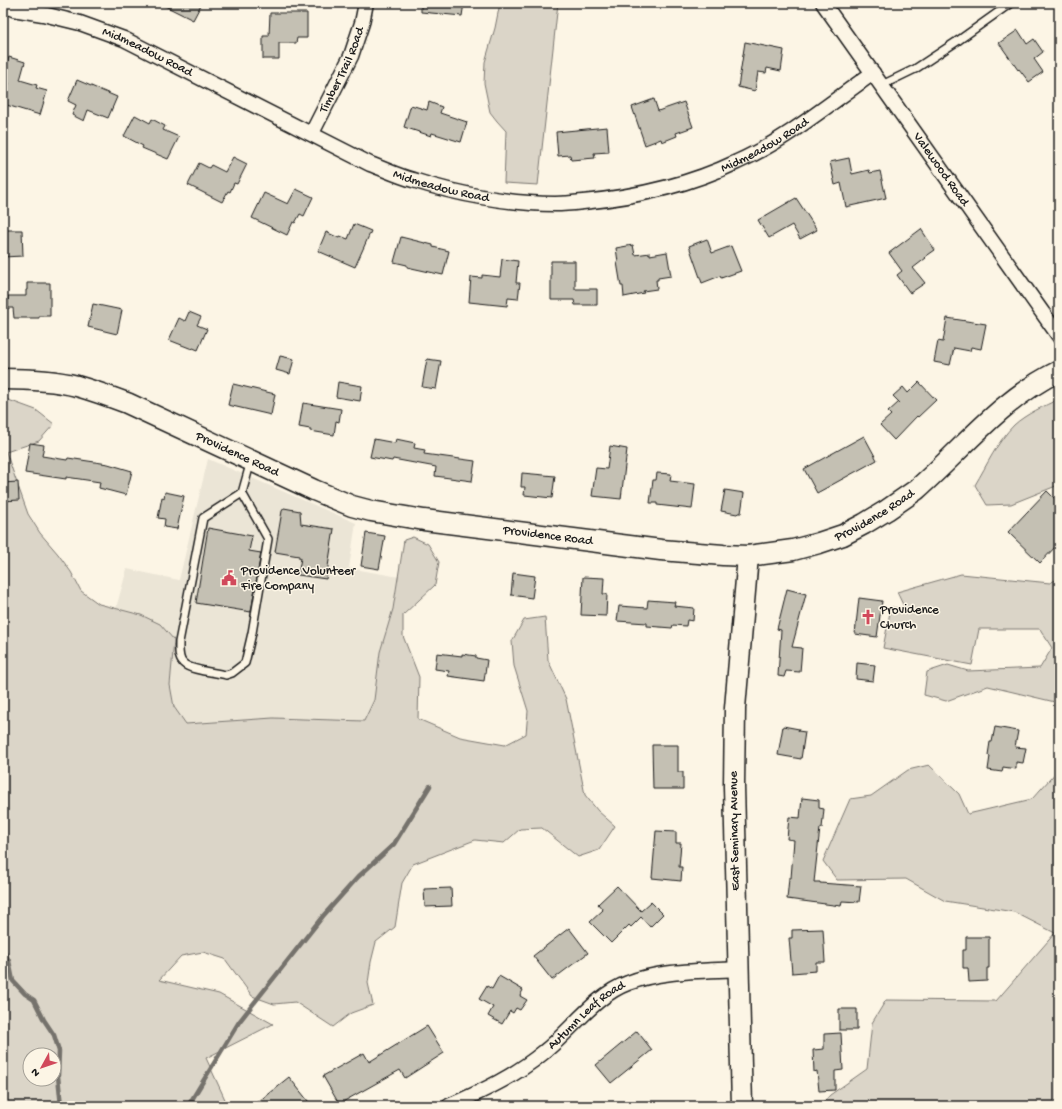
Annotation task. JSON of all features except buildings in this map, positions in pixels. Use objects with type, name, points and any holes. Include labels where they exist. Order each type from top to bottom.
[{"type":"street","name":"Timber Trail Road","points":[[312,134],[351,56],[362,23],[366,3]]},
{"type":"street","name":"Valewood Road","points":[[823,3],[1059,336]]},
{"type":"street","name":"Midmeadow Road","points":[[13,9],[43,14],[80,23],[124,39],[370,164],[412,180],[453,191],[506,200],[556,204],[604,200],[654,190],[695,178],[737,162],[771,144],[873,73]]},
{"type":"street","name":"Providence Road","points":[[3,379],[52,381],[103,394],[127,403],[334,499],[359,508],[392,515],[661,550],[748,556],[793,550],[819,543],[864,524],[916,490],[1003,407],[1040,381],[1059,371]]},
{"type":"street","name":"East Seminary Avenue","points":[[742,1106],[734,786],[734,708],[748,556]]},
{"type":"street","name":"Autumn Leaf Road","points":[[449,1106],[492,1087],[520,1070],[545,1051],[605,996],[627,983],[654,975],[739,969]]},
{"type":"lane","points":[[882,85],[914,69],[959,40],[1011,3]]},
{"type":"lane","points":[[242,493],[268,539],[252,633],[245,663],[232,673],[226,675],[191,668],[183,662],[179,652],[179,642],[203,518],[242,493],[251,461]]},
{"type":"shaded area","points":[[500,3],[558,3],[538,185],[504,183],[506,131],[490,112],[484,83],[485,62],[495,28]]},
{"type":"shaded area","points":[[3,398],[36,410],[54,424],[39,441],[6,452],[28,514],[40,533],[71,572],[81,591],[99,604],[141,615],[160,624],[174,640],[170,685],[174,707],[186,724],[273,718],[364,721],[374,700],[380,652],[393,609],[404,540],[413,537],[428,544],[439,562],[435,585],[403,615],[403,636],[419,677],[418,719],[460,737],[505,745],[526,734],[528,711],[514,666],[512,641],[524,620],[545,617],[548,660],[566,699],[585,795],[598,811],[615,826],[599,850],[578,857],[542,828],[520,829],[504,843],[475,840],[413,864],[402,883],[395,927],[376,942],[368,983],[373,1005],[351,1013],[333,1027],[295,1002],[274,1004],[252,996],[225,959],[203,952],[181,956],[159,980],[219,994],[273,1024],[206,1058],[228,1106],[3,1106]]},
{"type":"shaded area","points":[[1059,399],[1059,488],[1056,486],[1011,504],[987,505],[975,485],[997,446],[1014,425],[1024,417]]},
{"type":"shaded area","points":[[208,459],[356,523],[349,568],[399,577],[393,609],[380,652],[374,701],[364,721],[273,718],[186,724],[174,707],[170,685],[174,640],[116,608],[127,569],[179,580]]},
{"type":"shaded area","points":[[961,574],[1050,583],[1059,578],[1059,703],[988,686],[946,701],[924,695],[927,672],[948,665],[968,671],[1040,668],[1052,648],[1040,629],[979,629],[972,665],[883,648],[891,607],[905,609],[897,592]]},
{"type":"shaded area","points":[[929,765],[959,794],[968,814],[1032,799],[1059,769],[1059,1106],[820,1106],[830,1095],[867,1069],[872,1023],[886,1000],[996,1001],[1055,933],[1014,912],[945,901],[906,879],[837,880],[823,861],[850,799],[871,796],[908,770]]},
{"type":"waterway","points":[[188,1106],[239,1022],[323,916],[358,877],[394,844],[430,786]]},
{"type":"waterway","points":[[3,949],[9,961],[13,981],[25,994],[34,1000],[44,1020],[54,1035],[59,1051],[58,1076],[61,1106]]},
{"type":"place","name":"Providence Volunteer Fire Company","points":[[229,578]]},
{"type":"place","name":"Providence Church","points":[[868,617]]}]
